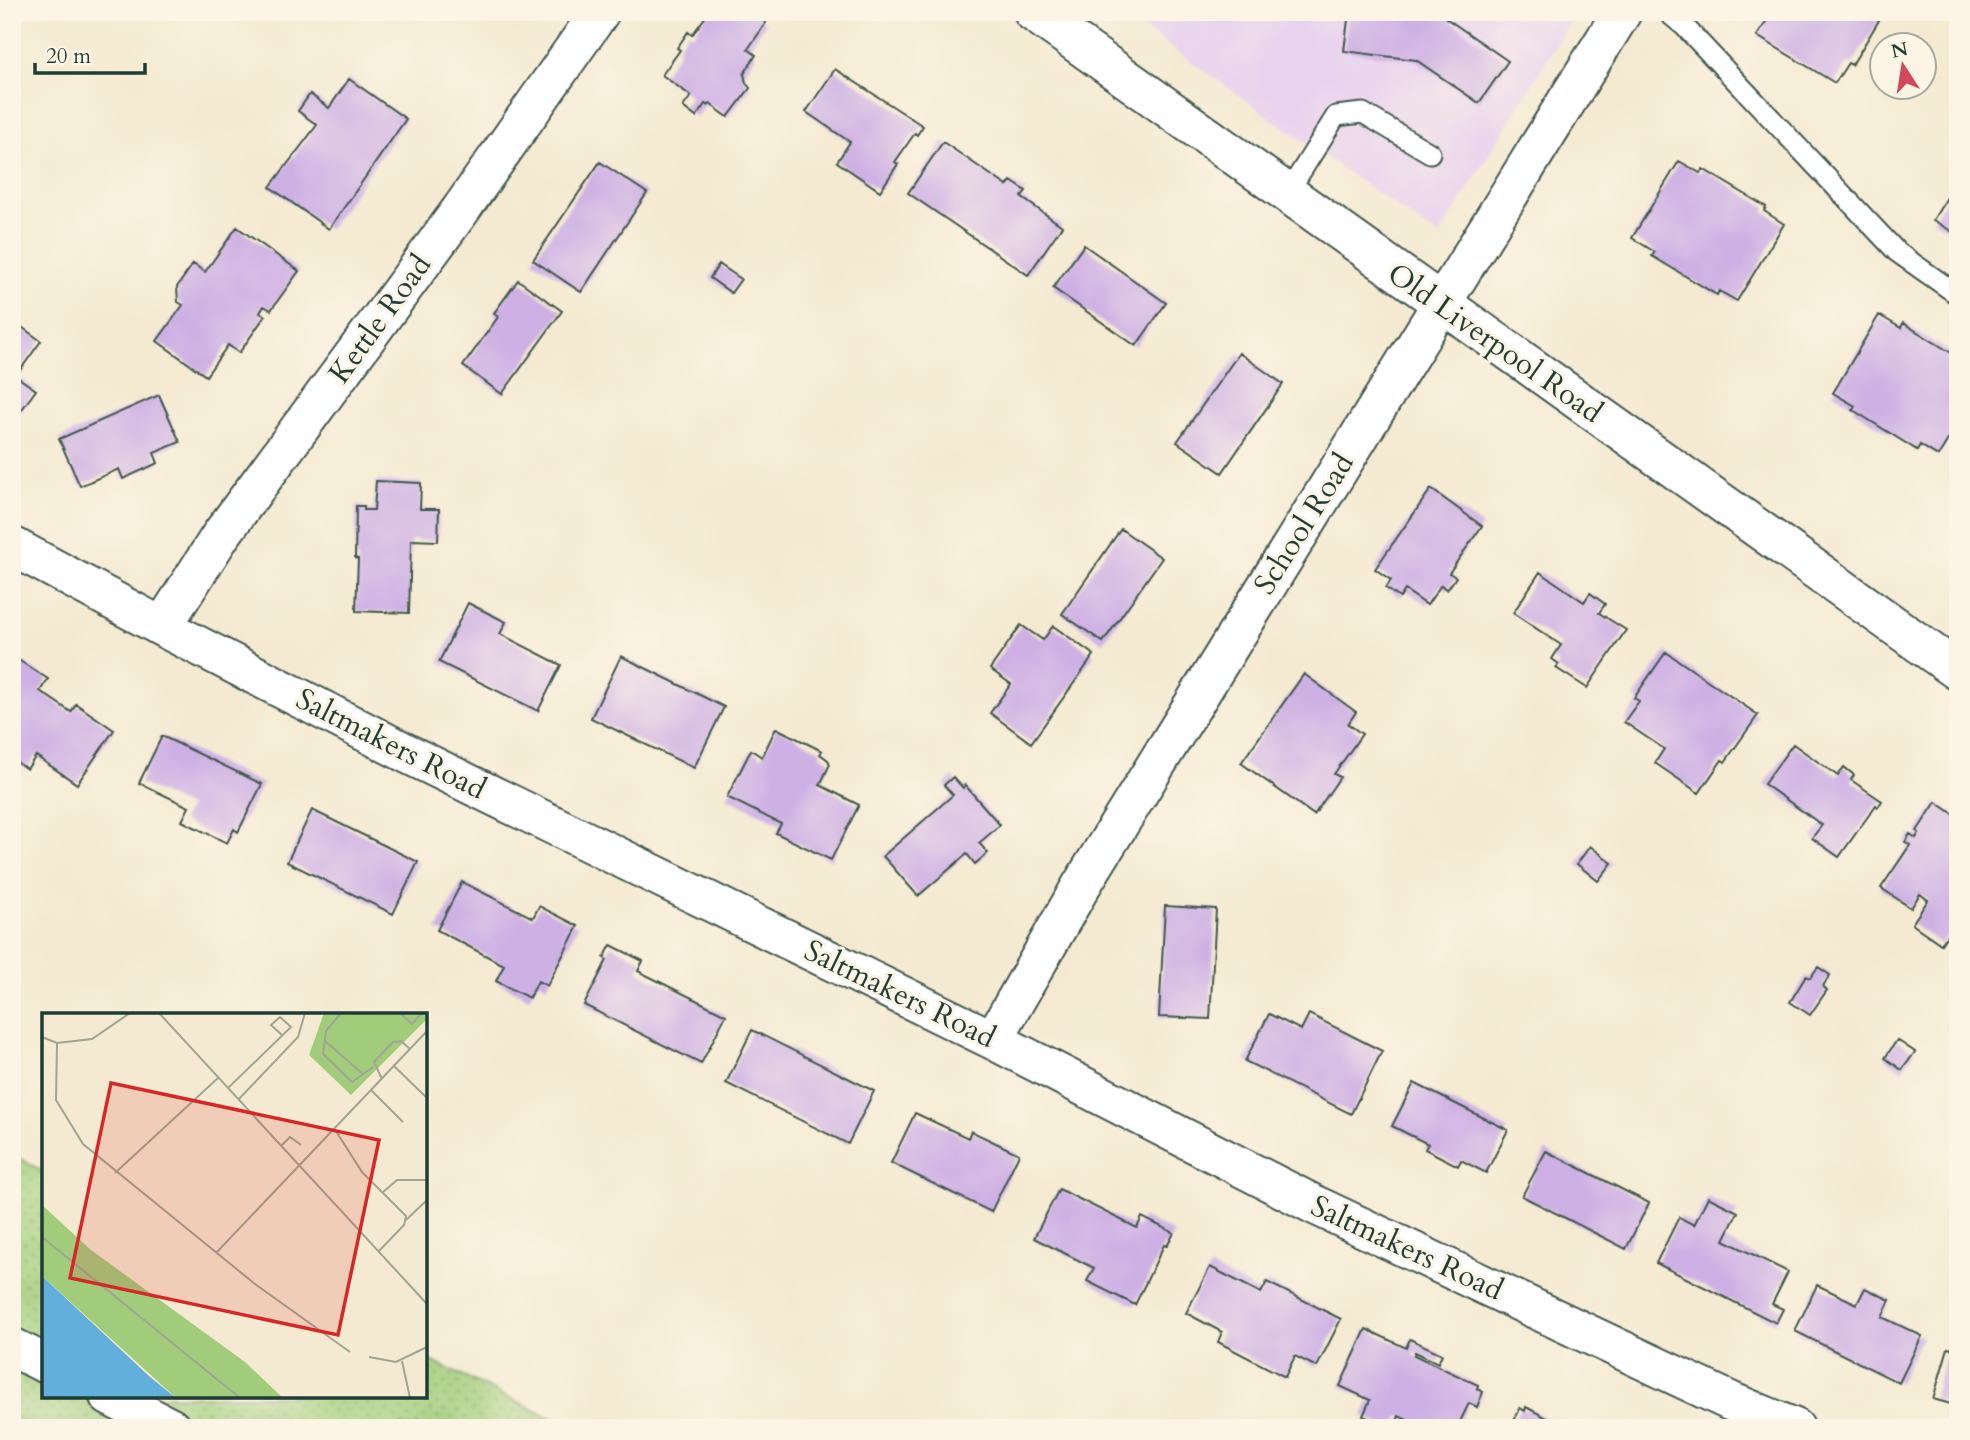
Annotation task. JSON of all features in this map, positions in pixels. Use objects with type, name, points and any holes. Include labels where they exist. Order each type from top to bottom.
[{"type":"street","name":"Kettle Road","points":[[162,627],[221,535],[460,211],[600,12]]},
{"type":"street","name":"Old Liverpool Road","points":[[1033,12],[1958,671]]},
{"type":"street","name":"School Road","points":[[993,1040],[1081,886],[1622,12]]},
{"type":"street","name":"Saltmakers Road","points":[[12,546],[410,755],[993,1040],[1315,1205],[1732,1402],[1795,1428]]},
{"type":"street","points":[[12,1347],[42,1362]]},
{"type":"street","points":[[113,1398],[171,1428]]},
{"type":"lane","points":[[1667,12],[1685,27],[1897,252],[1958,295]]},
{"type":"lane","points":[[1287,194],[1336,116],[1363,113],[1430,153]]},
{"type":"shaded area","points":[[1121,12],[1576,12],[1439,237]]},
{"type":"green space","points":[[12,1154],[42,1171],[42,1398],[427,1398],[427,1359],[572,1428],[12,1428]]},
{"type":"building","points":[[709,12],[752,12],[766,23],[748,49],[756,55],[744,74],[750,88],[728,117],[710,104],[705,104],[696,117],[683,107],[691,96],[662,75],[680,50],[677,48],[688,32],[692,35]]},
{"type":"building","points":[[1349,12],[1437,12],[1508,61],[1479,103],[1416,60],[1344,51]]},
{"type":"building","points":[[1767,12],[1884,12],[1872,32],[1868,32],[1868,38],[1852,65],[1848,63],[1835,83],[1757,36],[1768,19],[1764,16]]},
{"type":"building","points":[[835,69],[923,126],[895,162],[898,164],[880,191],[837,162],[850,142],[806,112]]},
{"type":"building","points":[[349,79],[406,119],[329,229],[270,187],[317,125],[298,111],[310,94],[329,108]]},
{"type":"building","points":[[943,142],[1007,186],[1011,181],[1026,191],[1021,197],[1062,226],[1028,275],[908,193]]},
{"type":"building","points":[[1679,161],[1700,173],[1703,169],[1766,207],[1764,211],[1784,224],[1737,301],[1719,291],[1717,295],[1652,256],[1655,252],[1632,238]]},
{"type":"building","points":[[600,162],[647,193],[581,292],[533,260]]},
{"type":"building","points":[[1958,180],[1958,240],[1953,238],[1956,234],[1933,220]]},
{"type":"building","points":[[237,227],[299,271],[271,310],[264,306],[260,313],[265,316],[239,353],[228,345],[206,376],[157,341],[183,305],[178,302],[177,287],[193,264],[205,272]]},
{"type":"building","points":[[1084,245],[1166,303],[1136,346],[1053,288]]},
{"type":"building","points":[[719,264],[741,279],[731,293],[710,278]]},
{"type":"building","points":[[518,280],[562,311],[502,394],[463,366],[498,317],[494,313]]},
{"type":"building","points":[[1879,315],[1901,328],[1903,323],[1958,357],[1958,423],[1938,456],[1920,445],[1917,450],[1853,410],[1855,406],[1833,393]]},
{"type":"building","points":[[12,320],[41,341],[16,376],[36,390],[12,423]]},
{"type":"building","points":[[1239,353],[1283,384],[1222,473],[1177,442]]},
{"type":"building","points":[[159,395],[180,442],[154,453],[158,463],[123,479],[119,469],[80,486],[59,439]]},
{"type":"building","points":[[376,481],[421,483],[420,509],[439,509],[438,541],[411,540],[409,613],[356,611],[356,506],[364,506],[364,510],[374,510]]},
{"type":"building","points":[[1431,489],[1482,526],[1449,573],[1456,577],[1447,590],[1441,585],[1427,605],[1405,590],[1400,598],[1386,588],[1391,580],[1375,569]]},
{"type":"building","points":[[1121,529],[1162,558],[1103,642],[1062,614]]},
{"type":"building","points":[[1540,572],[1584,602],[1590,593],[1605,604],[1599,613],[1626,630],[1587,688],[1556,668],[1559,664],[1552,659],[1561,645],[1513,613]]},
{"type":"building","points":[[468,603],[506,622],[500,634],[561,665],[538,711],[439,662]]},
{"type":"building","points":[[1021,625],[1043,640],[1053,626],[1094,655],[1031,743],[990,713],[1011,684],[990,669]]},
{"type":"building","points":[[1666,652],[1758,715],[1699,793],[1655,763],[1664,749],[1624,722],[1639,701],[1634,698]]},
{"type":"building","points":[[12,656],[48,679],[40,691],[71,712],[76,704],[114,730],[77,784],[36,756],[27,769],[12,759]]},
{"type":"building","points":[[621,656],[724,707],[694,768],[591,718]]},
{"type":"building","points":[[1304,674],[1356,712],[1348,724],[1362,734],[1334,774],[1340,777],[1314,815],[1241,763]]},
{"type":"building","points":[[776,728],[822,751],[820,754],[830,764],[820,785],[859,805],[831,860],[776,833],[781,824],[727,797],[751,750],[762,757]]},
{"type":"building","points":[[162,736],[262,784],[238,832],[234,829],[227,843],[182,821],[189,807],[139,783]]},
{"type":"building","points":[[1793,744],[1838,776],[1844,767],[1854,775],[1851,780],[1882,801],[1878,807],[1876,805],[1839,857],[1812,838],[1822,825],[1764,784]]},
{"type":"building","points":[[953,777],[963,788],[965,785],[1000,825],[979,843],[988,853],[975,864],[967,854],[918,896],[883,856],[953,795],[944,785]]},
{"type":"building","points":[[1936,802],[1958,817],[1958,920],[1941,944],[1912,924],[1928,900],[1920,894],[1911,908],[1881,888],[1910,845],[1905,842],[1910,834],[1916,838],[1919,833],[1917,831]]},
{"type":"building","points":[[312,810],[418,862],[393,914],[287,862]]},
{"type":"building","points":[[1590,846],[1612,863],[1598,881],[1577,864]]},
{"type":"building","points":[[462,882],[533,918],[539,906],[578,926],[547,986],[538,981],[529,998],[496,981],[504,965],[437,930]]},
{"type":"building","points":[[1165,906],[1216,909],[1210,1019],[1159,1017]]},
{"type":"building","points":[[611,945],[643,961],[638,971],[726,1015],[701,1064],[584,1005],[607,960],[604,958]]},
{"type":"building","points":[[1818,967],[1830,975],[1823,986],[1827,990],[1810,1015],[1790,1002],[1806,976],[1810,978]]},
{"type":"building","points":[[1269,1014],[1301,1030],[1309,1014],[1382,1051],[1351,1114],[1245,1061]]},
{"type":"building","points":[[752,1030],[874,1091],[848,1144],[726,1083]]},
{"type":"building","points":[[1897,1040],[1915,1052],[1902,1070],[1885,1058]]},
{"type":"building","points":[[1414,1083],[1508,1130],[1486,1173],[1461,1160],[1458,1166],[1425,1149],[1428,1144],[1392,1126]]},
{"type":"building","points":[[915,1113],[968,1138],[971,1131],[1019,1154],[991,1212],[891,1163]]},
{"type":"building","points":[[1546,1151],[1649,1203],[1626,1249],[1522,1196]]},
{"type":"building","points":[[1059,1189],[1137,1228],[1142,1217],[1174,1233],[1167,1246],[1164,1245],[1135,1305],[1087,1281],[1094,1268],[1034,1238]]},
{"type":"building","points":[[1708,1197],[1738,1212],[1724,1240],[1788,1272],[1772,1304],[1783,1309],[1776,1323],[1656,1263],[1679,1217],[1694,1225]]},
{"type":"building","points":[[1210,1267],[1261,1293],[1267,1282],[1341,1319],[1317,1367],[1295,1356],[1285,1377],[1218,1342],[1222,1332],[1186,1313]]},
{"type":"building","points":[[1817,1285],[1857,1304],[1865,1288],[1890,1300],[1882,1317],[1922,1336],[1899,1383],[1795,1331]]},
{"type":"building","points":[[1366,1329],[1406,1348],[1410,1339],[1442,1354],[1438,1363],[1415,1352],[1414,1355],[1478,1385],[1477,1389],[1483,1392],[1477,1407],[1469,1403],[1457,1428],[1424,1428],[1399,1416],[1394,1428],[1388,1428],[1363,1416],[1370,1400],[1340,1386]]},
{"type":"building","points":[[1948,1348],[1958,1350],[1958,1406],[1933,1399]]},
{"type":"building","points":[[1526,1407],[1551,1420],[1551,1428],[1515,1428],[1518,1423],[1514,1421],[1520,1408],[1525,1411]]}]
